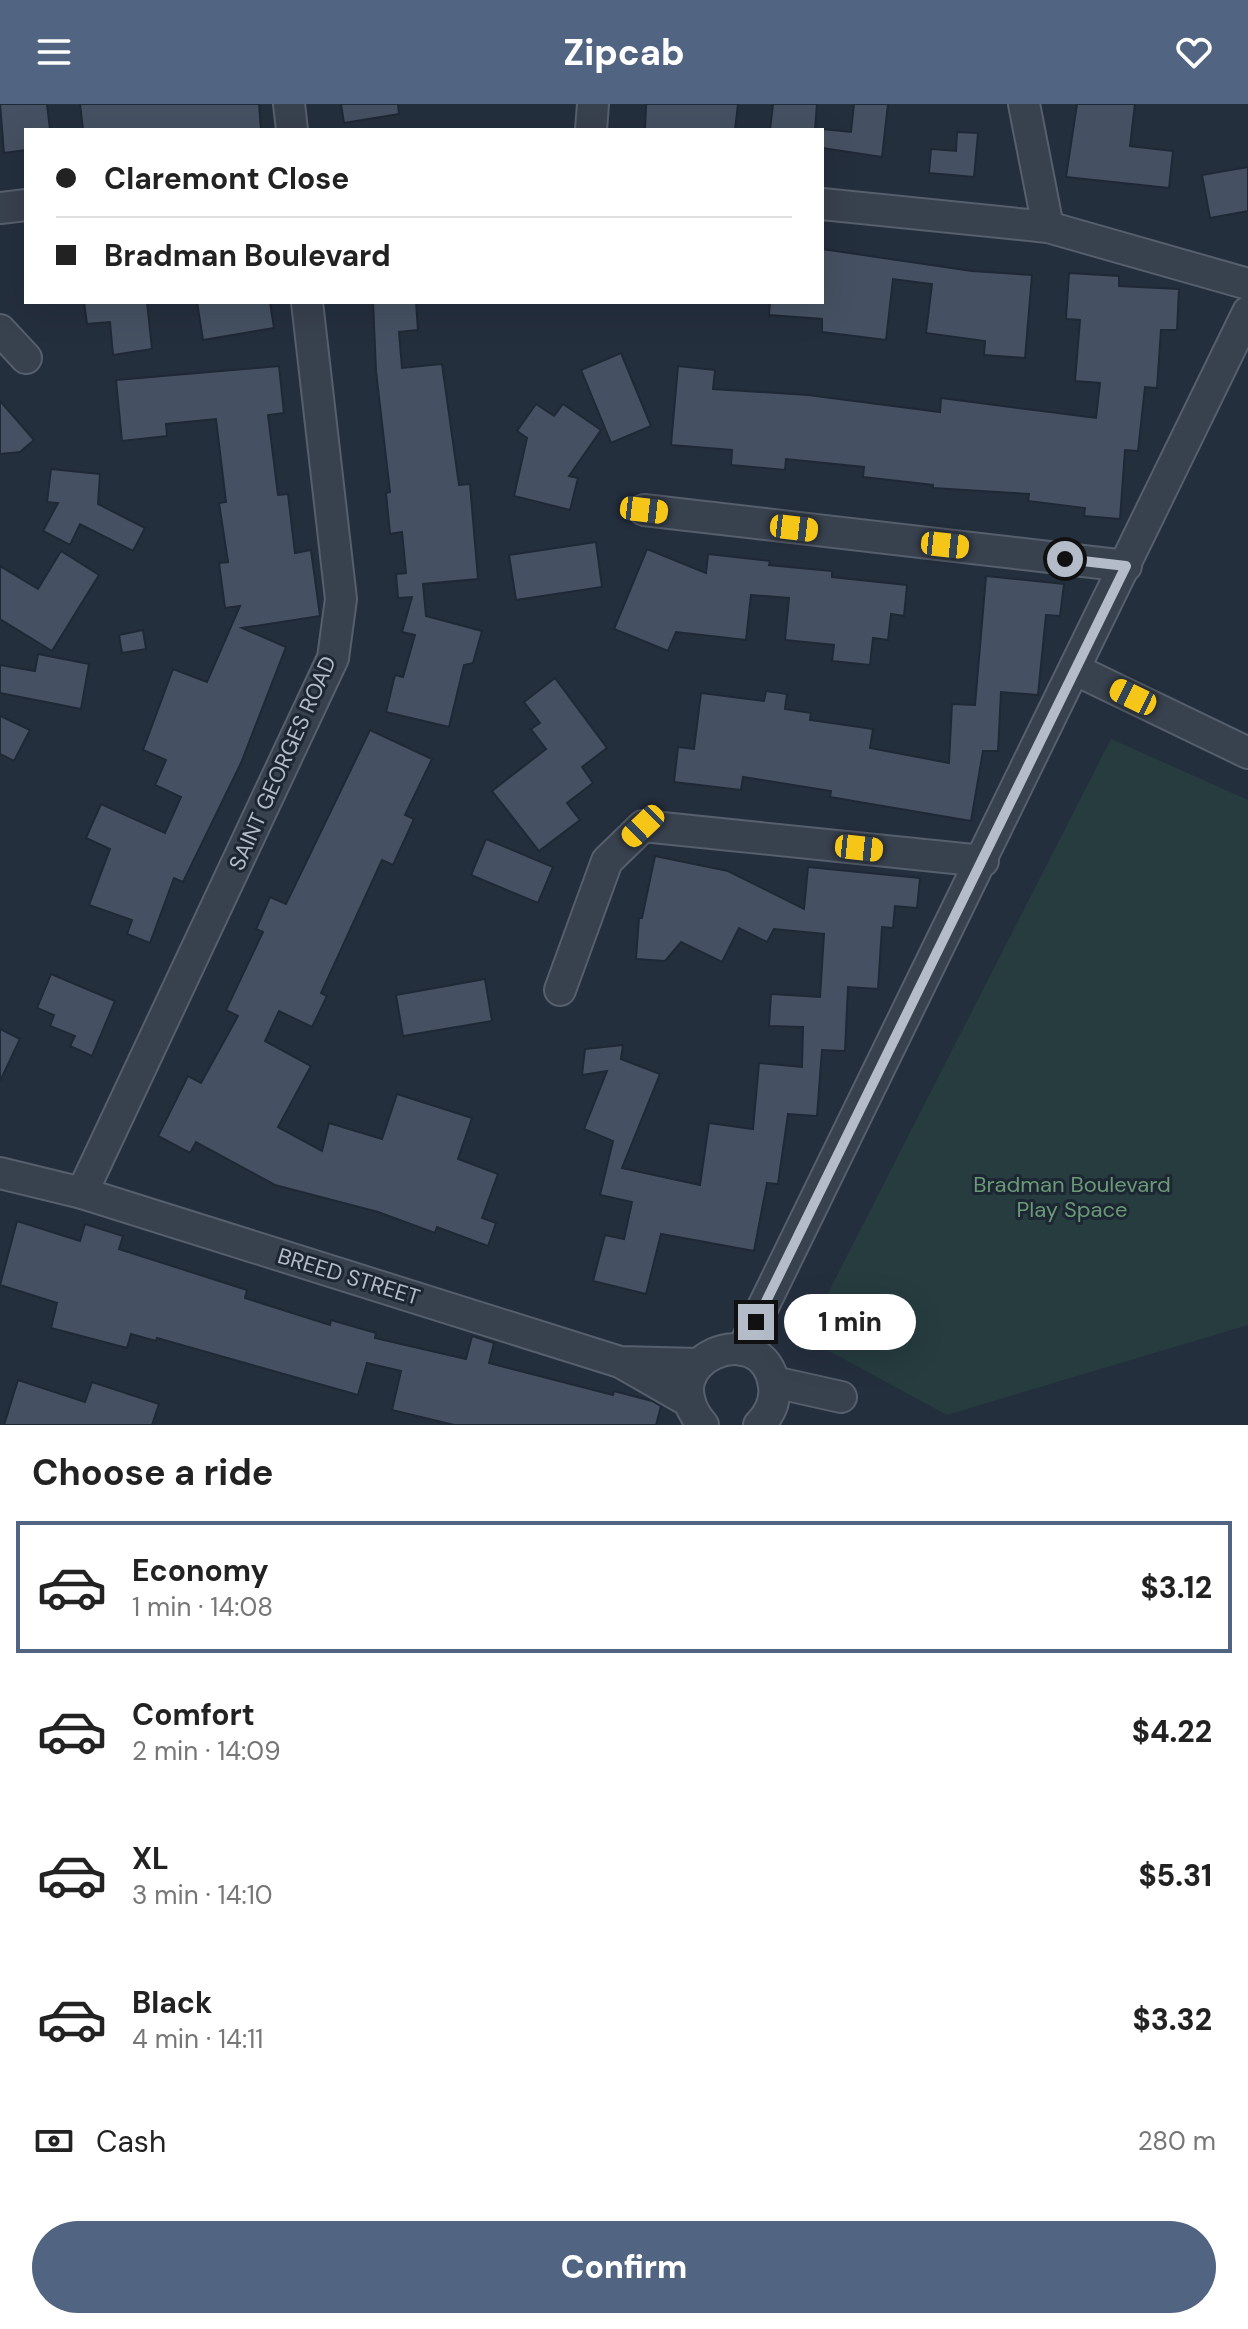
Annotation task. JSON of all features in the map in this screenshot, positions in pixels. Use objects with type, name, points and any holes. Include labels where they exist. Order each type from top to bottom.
[{"type":"street","points":[[289,104],[292,128]]},
{"type":"street","points":[[591,128],[593,104]]},
{"type":"street","points":[[1024,104],[1048,227]]},
{"type":"street","points":[[824,204],[1048,227],[1248,284]]},
{"type":"street","points":[[0,208],[24,205]]},
{"type":"street","name":"SAINT GEORGES ROAD","points":[[82,1193],[333,658],[341,599],[307,304]]},
{"type":"street","points":[[742,1350],[1248,312]]},
{"type":"street","points":[[0,330],[26,358]]},
{"type":"street","points":[[644,510],[1126,566]]},
{"type":"street","points":[[1076,670],[1248,753]]},
{"type":"street","points":[[560,990],[607,861],[643,826],[983,861]]},
{"type":"street","name":"BREED STREET","points":[[0,1173],[82,1193],[620,1362],[699,1364]]},
{"type":"street","points":[[696,1414],[688,1389],[699,1364],[719,1350],[742,1350],[762,1361],[774,1382],[772,1407],[759,1425]]},
{"type":"street","points":[[620,1362],[696,1414]]},
{"type":"street","points":[[774,1382],[841,1397]]},
{"type":"green space","name":"Bradman Boulevard Play Space","points":[[1111,739],[1248,800],[1248,1325],[947,1415],[805,1338]]},
{"type":"building","points":[[0,104],[47,104],[50,128],[24,128],[24,150],[4,153]]},
{"type":"building","points":[[80,104],[259,104],[261,128],[83,128]]},
{"type":"building","points":[[341,104],[398,104],[399,114],[344,123]]},
{"type":"building","points":[[646,104],[738,104],[735,128],[645,128]]},
{"type":"building","points":[[773,104],[817,104],[815,128],[770,128]]},
{"type":"building","points":[[854,104],[888,104],[882,157],[824,148],[824,129],[851,132]]},
{"type":"building","points":[[1077,104],[1135,104],[1130,146],[1173,151],[1169,188],[1066,177]]},
{"type":"building","points":[[957,132],[978,133],[974,177],[929,173],[931,149],[956,151]]},
{"type":"building","points":[[1248,167],[1248,211],[1210,218],[1202,175]]},
{"type":"building","points":[[824,249],[972,271],[1032,275],[1025,358],[984,355],[985,341],[926,333],[932,284],[893,279],[886,340],[822,332],[822,319],[769,315],[770,304],[824,304]]},
{"type":"building","points":[[1069,273],[1119,276],[1119,286],[1179,289],[1177,330],[1161,330],[1157,388],[1145,387],[1138,451],[1125,450],[1120,519],[1084,516],[1085,508],[1028,501],[1029,494],[933,488],[933,485],[863,477],[864,467],[786,459],[785,470],[731,465],[732,450],[671,445],[678,366],[715,370],[713,389],[808,395],[940,412],[941,398],[1096,418],[1100,383],[1075,381],[1080,320],[1066,319]]},
{"type":"building","points":[[84,304],[147,304],[152,349],[113,355],[110,322],[87,324]]},
{"type":"building","points":[[197,304],[270,304],[274,328],[203,340]]},
{"type":"building","points":[[373,304],[416,304],[418,330],[399,332],[402,368],[442,364],[459,485],[470,484],[478,579],[423,584],[426,616],[482,631],[473,663],[464,665],[449,727],[386,712],[395,675],[403,677],[415,635],[402,632],[412,597],[398,598],[396,574],[406,573],[402,532],[390,534],[386,493],[390,492],[376,371]]},
{"type":"building","points":[[621,353],[651,426],[611,443],[581,370]]},
{"type":"building","points":[[279,366],[284,413],[268,415],[278,495],[288,494],[295,553],[311,550],[320,616],[242,628],[286,647],[241,763],[183,882],[174,878],[150,943],[127,934],[132,920],[89,905],[110,849],[86,838],[101,804],[165,833],[181,797],[155,785],[166,760],[143,750],[173,669],[207,682],[240,606],[225,608],[219,563],[228,562],[219,503],[226,502],[216,419],[166,424],[167,436],[122,441],[116,380]]},
{"type":"building","points":[[0,401],[34,440],[20,452],[0,454]]},
{"type":"building","points":[[536,404],[554,416],[563,404],[601,430],[569,476],[578,478],[570,510],[514,496],[527,438],[517,431]]},
{"type":"building","points":[[51,469],[100,474],[98,504],[145,528],[133,551],[80,524],[70,545],[43,531],[58,503],[47,502]]},
{"type":"building","points":[[596,542],[602,587],[516,600],[509,555]]},
{"type":"building","points":[[647,549],[706,573],[708,554],[770,561],[769,565],[832,571],[832,577],[907,585],[904,616],[891,614],[888,640],[873,638],[870,665],[832,661],[834,645],[785,640],[789,598],[751,595],[746,640],[676,632],[668,651],[614,629]]},
{"type":"building","points":[[61,551],[99,575],[52,651],[0,619],[0,566],[38,589]]},
{"type":"building","points":[[986,576],[1064,584],[1060,616],[1046,615],[1038,695],[1001,692],[998,751],[983,751],[971,821],[830,797],[831,791],[743,777],[741,790],[674,782],[678,747],[694,749],[701,693],[764,701],[766,691],[787,694],[785,709],[811,713],[810,720],[873,729],[870,748],[949,763],[952,704],[975,705]]},
{"type":"building","points":[[143,630],[146,649],[122,653],[119,635]]},
{"type":"building","points":[[38,654],[89,664],[81,709],[0,693],[0,665],[35,671]]},
{"type":"building","points":[[555,678],[607,748],[582,767],[593,783],[567,803],[580,820],[539,851],[492,791],[546,749],[531,729],[540,723],[524,702]]},
{"type":"building","points":[[0,716],[30,730],[14,761],[0,754]]},
{"type":"building","points":[[370,730],[432,759],[405,815],[414,819],[393,865],[382,860],[321,993],[327,996],[312,1027],[279,1011],[265,1041],[311,1066],[278,1127],[322,1151],[329,1123],[382,1139],[397,1094],[472,1118],[458,1159],[498,1174],[482,1218],[496,1223],[488,1246],[437,1227],[435,1233],[378,1212],[275,1185],[196,1142],[190,1153],[158,1136],[188,1076],[201,1083],[238,1016],[226,1010],[263,932],[256,929],[270,897],[286,904]]},
{"type":"building","points":[[486,839],[553,867],[538,903],[471,875]]},
{"type":"building","points":[[655,856],[728,871],[804,909],[808,867],[920,878],[917,908],[895,906],[893,928],[882,927],[878,989],[848,987],[845,1051],[822,1050],[817,1116],[788,1114],[778,1184],[767,1183],[754,1251],[661,1234],[646,1294],[593,1281],[605,1235],[624,1239],[632,1202],[600,1195],[613,1141],[584,1129],[607,1071],[582,1075],[585,1049],[623,1045],[621,1059],[660,1074],[622,1168],[700,1185],[709,1123],[753,1129],[759,1063],[802,1067],[803,1027],[769,1026],[771,994],[820,997],[824,934],[774,929],[767,942],[739,928],[722,962],[681,942],[665,961],[636,959],[639,918],[642,918]]},
{"type":"building","points":[[51,974],[115,1001],[92,1056],[70,1046],[75,1036],[50,1026],[54,1015],[37,1008]]},
{"type":"building","points":[[485,979],[492,1021],[403,1036],[396,995]]},
{"type":"building","points":[[0,1029],[20,1039],[0,1081]]},
{"type":"building","points":[[17,1221],[80,1241],[85,1224],[123,1236],[119,1249],[247,1290],[245,1298],[330,1325],[331,1320],[376,1333],[375,1338],[466,1359],[472,1336],[494,1343],[489,1363],[613,1395],[614,1391],[652,1401],[661,1406],[656,1425],[454,1425],[392,1410],[401,1371],[367,1363],[358,1395],[157,1338],[156,1341],[131,1334],[127,1348],[51,1328],[57,1303],[0,1285]]},
{"type":"building","points":[[18,1380],[85,1402],[92,1382],[159,1404],[152,1425],[4,1425]]},
{"type":"route","points":[[756,1322],[1126,566],[1065,559]]}]
